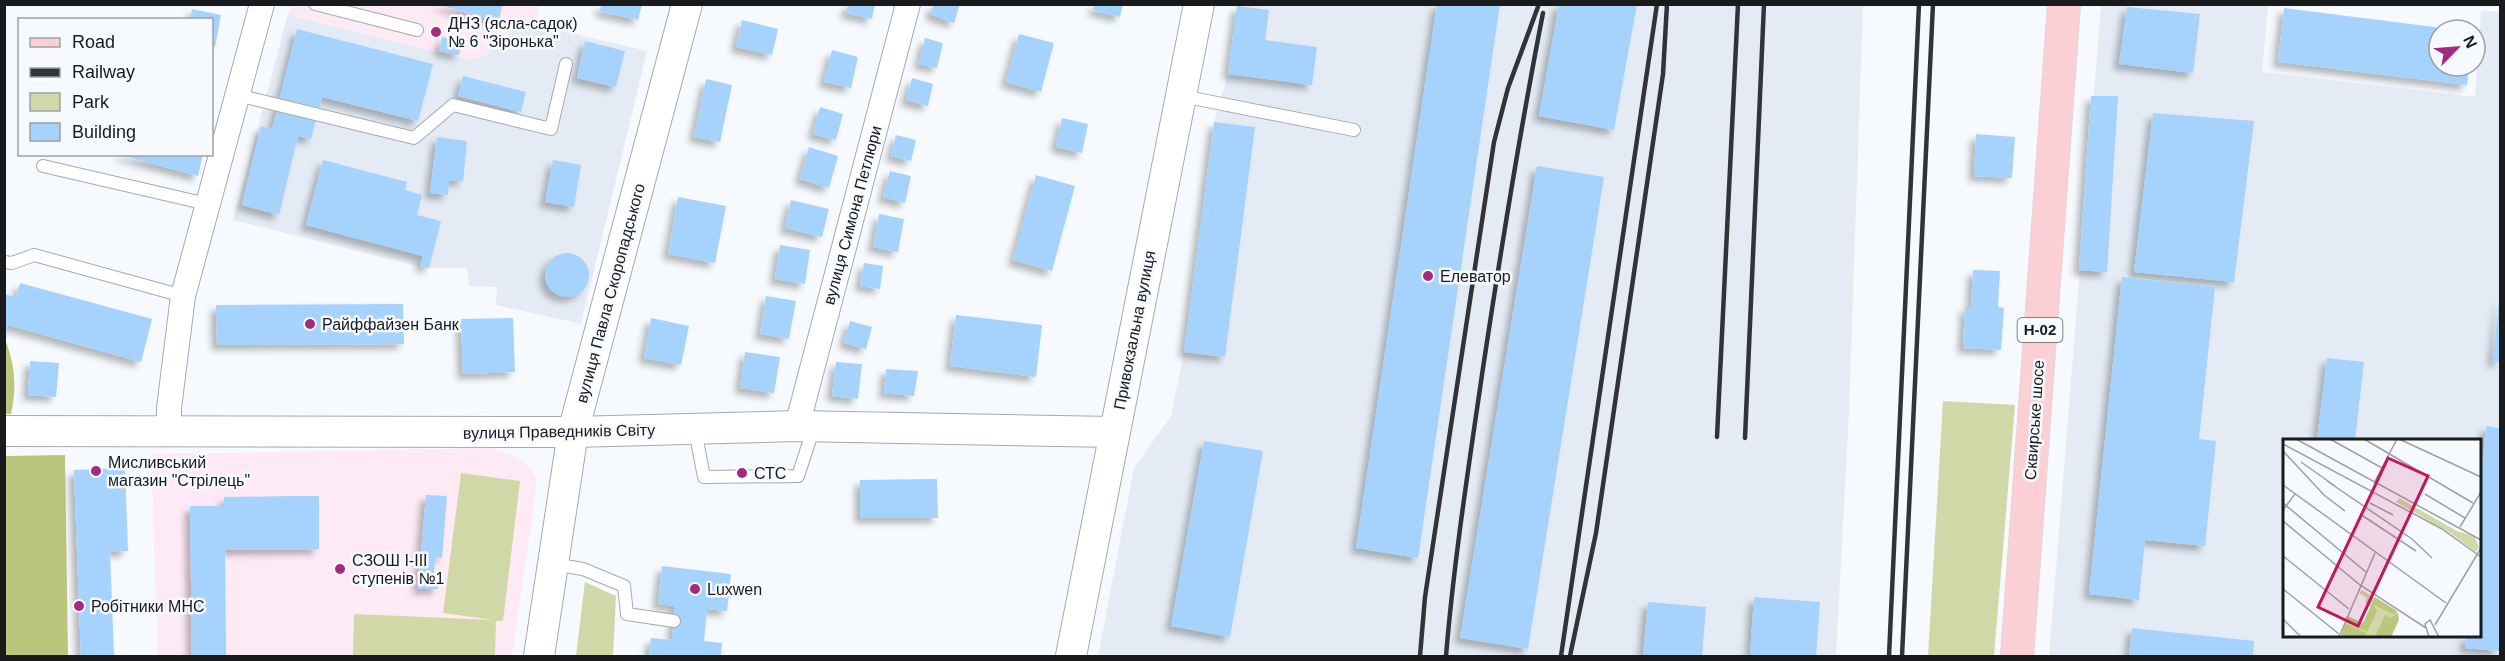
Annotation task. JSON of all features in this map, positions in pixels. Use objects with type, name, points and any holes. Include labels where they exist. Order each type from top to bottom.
[{"type":"main road","name":"Сквирське шосе","points":[[2017,657],[2064,4]]},
{"type":"street","points":[[169,430],[169,408],[183,296],[262,4]]},
{"type":"street","name":"вулиця Павла Скоропадського","points":[[539,657],[573,432],[687,4]]},
{"type":"street","name":"вулиця Симона Петлюри","points":[[806,426],[908,4]]},
{"type":"street","name":"Привокзальна вулиця","points":[[1071,657],[1113,432],[1199,4]]},
{"type":"street","name":"вулиця Праведників Світу","points":[[4,431],[573,432],[806,426],[1113,432]]},
{"type":"lane","points":[[315,4],[417,30]]},
{"type":"lane","points":[[237,95],[414,138],[453,105],[551,129],[566,64]]},
{"type":"lane","points":[[1181,96],[1354,130]]},
{"type":"lane","points":[[44,166],[207,204]]},
{"type":"lane","points":[[4,262],[12,263],[34,255],[183,296]]},
{"type":"lane","points":[[695,429],[704,477],[798,476],[806,426]]},
{"type":"lane","points":[[553,564],[583,569],[624,586],[627,614],[674,621]]},
{"type":"shaded area","name":"ДНЗ (ясла-садок) № 6 \"Зіронька\"","points":[[291,4],[540,5],[535,24],[524,22],[484,56],[468,60],[288,14]]},
{"type":"shaded area","points":[[1226,5],[1863,5],[1849,412],[1836,656],[1098,656],[1134,468],[1171,416],[1184,352],[1214,122],[1228,74],[1237,7]]},
{"type":"shaded area","points":[[2101,5],[2268,5],[2262,72],[2475,97],[2476,78],[2487,78],[2487,18],[2481,18],[2481,11],[2500,12],[2500,656],[2049,656]]},
{"type":"shaded area","points":[[288,14],[468,60],[484,56],[524,22],[647,51],[581,324],[496,305],[497,287],[469,286],[467,268],[426,268],[233,220]]},
{"type":"shaded area","name":"СЗОШ І-ІІІ ступенів №1","points":[[493,448],[521,459],[531,469],[537,482],[512,656],[158,656],[151,454]]},
{"type":"green space","points":[[5,339],[14,376],[11,414],[5,414]]},
{"type":"green space","points":[[1943,401],[2015,405],[1994,656],[1928,656]]},
{"type":"green space","points":[[65,455],[68,656],[5,656],[5,456]]},
{"type":"green space","points":[[461,473],[520,481],[503,621],[496,621],[495,656],[353,656],[354,614],[494,620],[443,613]]},
{"type":"green space","points":[[585,582],[616,596],[613,656],[576,656]]},
{"type":"building","points":[[437,4],[503,4],[498,22]]},
{"type":"building","points":[[848,4],[875,4],[872,19],[846,13]]},
{"type":"building","points":[[934,4],[960,4],[954,23],[930,14]]},
{"type":"building","points":[[1095,4],[1123,4],[1120,17],[1093,10]]},
{"type":"building","name":"Елеватор","points":[[1437,4],[1500,4],[1418,558],[1356,548]]},
{"type":"building","points":[[1559,4],[1637,4],[1614,130],[1539,116]]},
{"type":"building","points":[[601,5],[642,5],[638,20],[600,11]]},
{"type":"building","points":[[1237,6],[1269,10],[1265,40],[1317,47],[1312,85],[1228,74]]},
{"type":"building","points":[[2127,7],[2200,14],[2193,73],[2119,64]]},
{"type":"building","points":[[2284,8],[2427,26],[2427,78],[2468,78],[2467,85],[2278,62]]},
{"type":"building","points":[[192,9],[221,15],[215,47],[213,46],[213,18],[190,18]]},
{"type":"building","points":[[742,20],[778,29],[772,55],[736,47]]},
{"type":"building","points":[[297,29],[433,64],[418,121],[322,97],[311,139],[298,136],[279,215],[242,205],[261,126],[272,129]]},
{"type":"building","points":[[1019,34],[1054,43],[1041,92],[1006,82]]},
{"type":"building","points":[[442,37],[462,42],[459,55],[439,51]]},
{"type":"building","points":[[925,38],[943,43],[937,68],[919,64]]},
{"type":"building","points":[[585,41],[625,51],[616,87],[577,78]]},
{"type":"building","points":[[832,50],[858,57],[851,88],[824,82]]},
{"type":"building","points":[[463,76],[526,92],[521,112],[458,96]]},
{"type":"building","points":[[912,78],[933,84],[928,106],[906,100]]},
{"type":"building","points":[[706,79],[732,85],[720,142],[694,137]]},
{"type":"building","points":[[2091,96],[2118,96],[2107,272],[2079,270]]},
{"type":"building","points":[[820,107],[843,114],[836,140],[813,134]]},
{"type":"building","points":[[2153,113],[2254,121],[2234,282],[2134,272]]},
{"type":"building","points":[[1062,118],[1088,124],[1082,153],[1056,147]]},
{"type":"building","points":[[1214,122],[1255,127],[1225,357],[1184,352]]},
{"type":"building","points":[[1976,134],[2015,137],[2012,178],[1974,176]]},
{"type":"building","points":[[896,135],[916,140],[911,161],[891,156]]},
{"type":"building","points":[[437,137],[467,141],[463,181],[449,180],[448,195],[430,193]]},
{"type":"building","points":[[809,147],[838,156],[829,188],[800,179]]},
{"type":"building","points":[[123,156],[203,156],[198,176]]},
{"type":"building","points":[[323,160],[407,182],[405,190],[422,195],[417,215],[441,221],[429,268],[420,266],[423,256],[306,225]]},
{"type":"building","points":[[553,160],[581,165],[574,207],[545,202]]},
{"type":"building","points":[[1537,166],[1604,177],[1528,649],[1460,638]]},
{"type":"building","points":[[890,171],[911,176],[905,203],[883,197]]},
{"type":"building","points":[[1036,175],[1075,186],[1052,271],[1013,260]]},
{"type":"building","points":[[678,197],[726,206],[715,263],[668,254]]},
{"type":"building","points":[[791,200],[829,209],[822,237],[785,228]]},
{"type":"building","points":[[879,214],[904,219],[898,252],[873,247]]},
{"type":"building","points":[[780,245],[810,250],[805,284],[775,279]]},
{"type":"building","points":[[567,253],[582,260],[589,275],[582,290],[567,297],[552,290],[545,275],[552,260]]},
{"type":"building","points":[[864,263],[883,266],[880,289],[860,286]]},
{"type":"building","points":[[1973,270],[2000,271],[1998,307],[2004,308],[2001,350],[1963,348],[1965,307],[1971,307]]},
{"type":"building","points":[[2122,277],[2215,287],[2199,439],[2216,441],[2205,546],[2145,540],[2139,600],[2089,594]]},
{"type":"building","points":[[20,283],[152,319],[141,362],[8,325],[4,336],[4,294],[16,297]]},
{"type":"building","points":[[766,296],[796,301],[789,339],[760,334]]},
{"type":"building","points":[[2500,300],[2500,362],[2493,361]]},
{"type":"building","name":"Райффайзен Банк","points":[[403,304],[404,344],[217,345],[216,305]]},
{"type":"building","points":[[956,315],[1042,325],[1036,377],[950,366]]},
{"type":"building","points":[[513,318],[515,372],[463,374],[461,319]]},
{"type":"building","points":[[651,318],[689,326],[681,365],[644,358]]},
{"type":"building","points":[[850,321],[872,327],[866,349],[844,343]]},
{"type":"building","points":[[745,352],[780,357],[774,393],[740,388]]},
{"type":"building","points":[[2327,358],[2364,362],[2355,439],[2317,439]]},
{"type":"building","points":[[30,361],[59,363],[56,397],[28,395]]},
{"type":"building","points":[[836,362],[862,364],[858,399],[832,396]]},
{"type":"building","points":[[886,369],[918,371],[914,396],[884,393]]},
{"type":"building","points":[[2486,426],[2500,428],[2499,651],[2465,648],[2466,637],[2481,637],[2481,483]]},
{"type":"building","points":[[1204,441],[1263,451],[1230,637],[1171,626]]},
{"type":"building","points":[[125,468],[128,551],[110,552],[114,656],[81,656],[74,470]]},
{"type":"building","points":[[937,479],[938,518],[860,518],[860,480]]},
{"type":"building","points":[[426,495],[447,496],[442,558],[435,557],[434,574],[438,574],[438,589],[418,589]]},
{"type":"building","points":[[319,496],[319,549],[225,550],[226,656],[192,656],[190,506],[224,506],[224,497]]},
{"type":"building","points":[[662,566],[731,574],[727,611],[707,609],[704,641],[722,643],[721,656],[649,656],[651,638],[672,640],[675,606],[658,604]]},
{"type":"building","points":[[1754,597],[1820,602],[1816,656],[1750,656]]},
{"type":"building","points":[[1648,602],[1706,607],[1702,656],[1643,656]]},
{"type":"building","points":[[2132,628],[2254,641],[2253,656],[2129,656]]},
{"type":"railway","points":[[1420,656],[1425,597],[1494,142],[1508,88],[1539,4]]},
{"type":"railway","points":[[1561,656],[1657,4]]},
{"type":"railway","points":[[1570,656],[1596,533],[1663,74],[1667,4]]},
{"type":"railway","points":[[1717,437],[1738,4]]},
{"type":"railway","points":[[1745,438],[1764,4]]},
{"type":"railway","points":[[1889,656],[1919,4]]},
{"type":"railway","points":[[1902,656],[1933,4]]},
{"type":"railway","points":[[1446,656],[1467,476],[1483,368],[1511,190],[1543,13]]},
{"type":"place","name":"ДНЗ (ясла-садок) № 6 \"Зіронька\"","points":[[436,32]]},
{"type":"place","name":"Елеватор","points":[[1428,276]]},
{"type":"place","name":"Райффайзен Банк","points":[[310,324]]},
{"type":"place","name":"Мисливський магазин \"Стрілець\"","points":[[96,471]]},
{"type":"place","name":"СТС","points":[[742,473]]},
{"type":"place","name":"СЗОШ І-ІІІ ступенів №1","points":[[340,569]]},
{"type":"place","name":"Luxwen","points":[[695,589]]},
{"type":"place","name":"Робітники МНС","points":[[79,606]]}]
